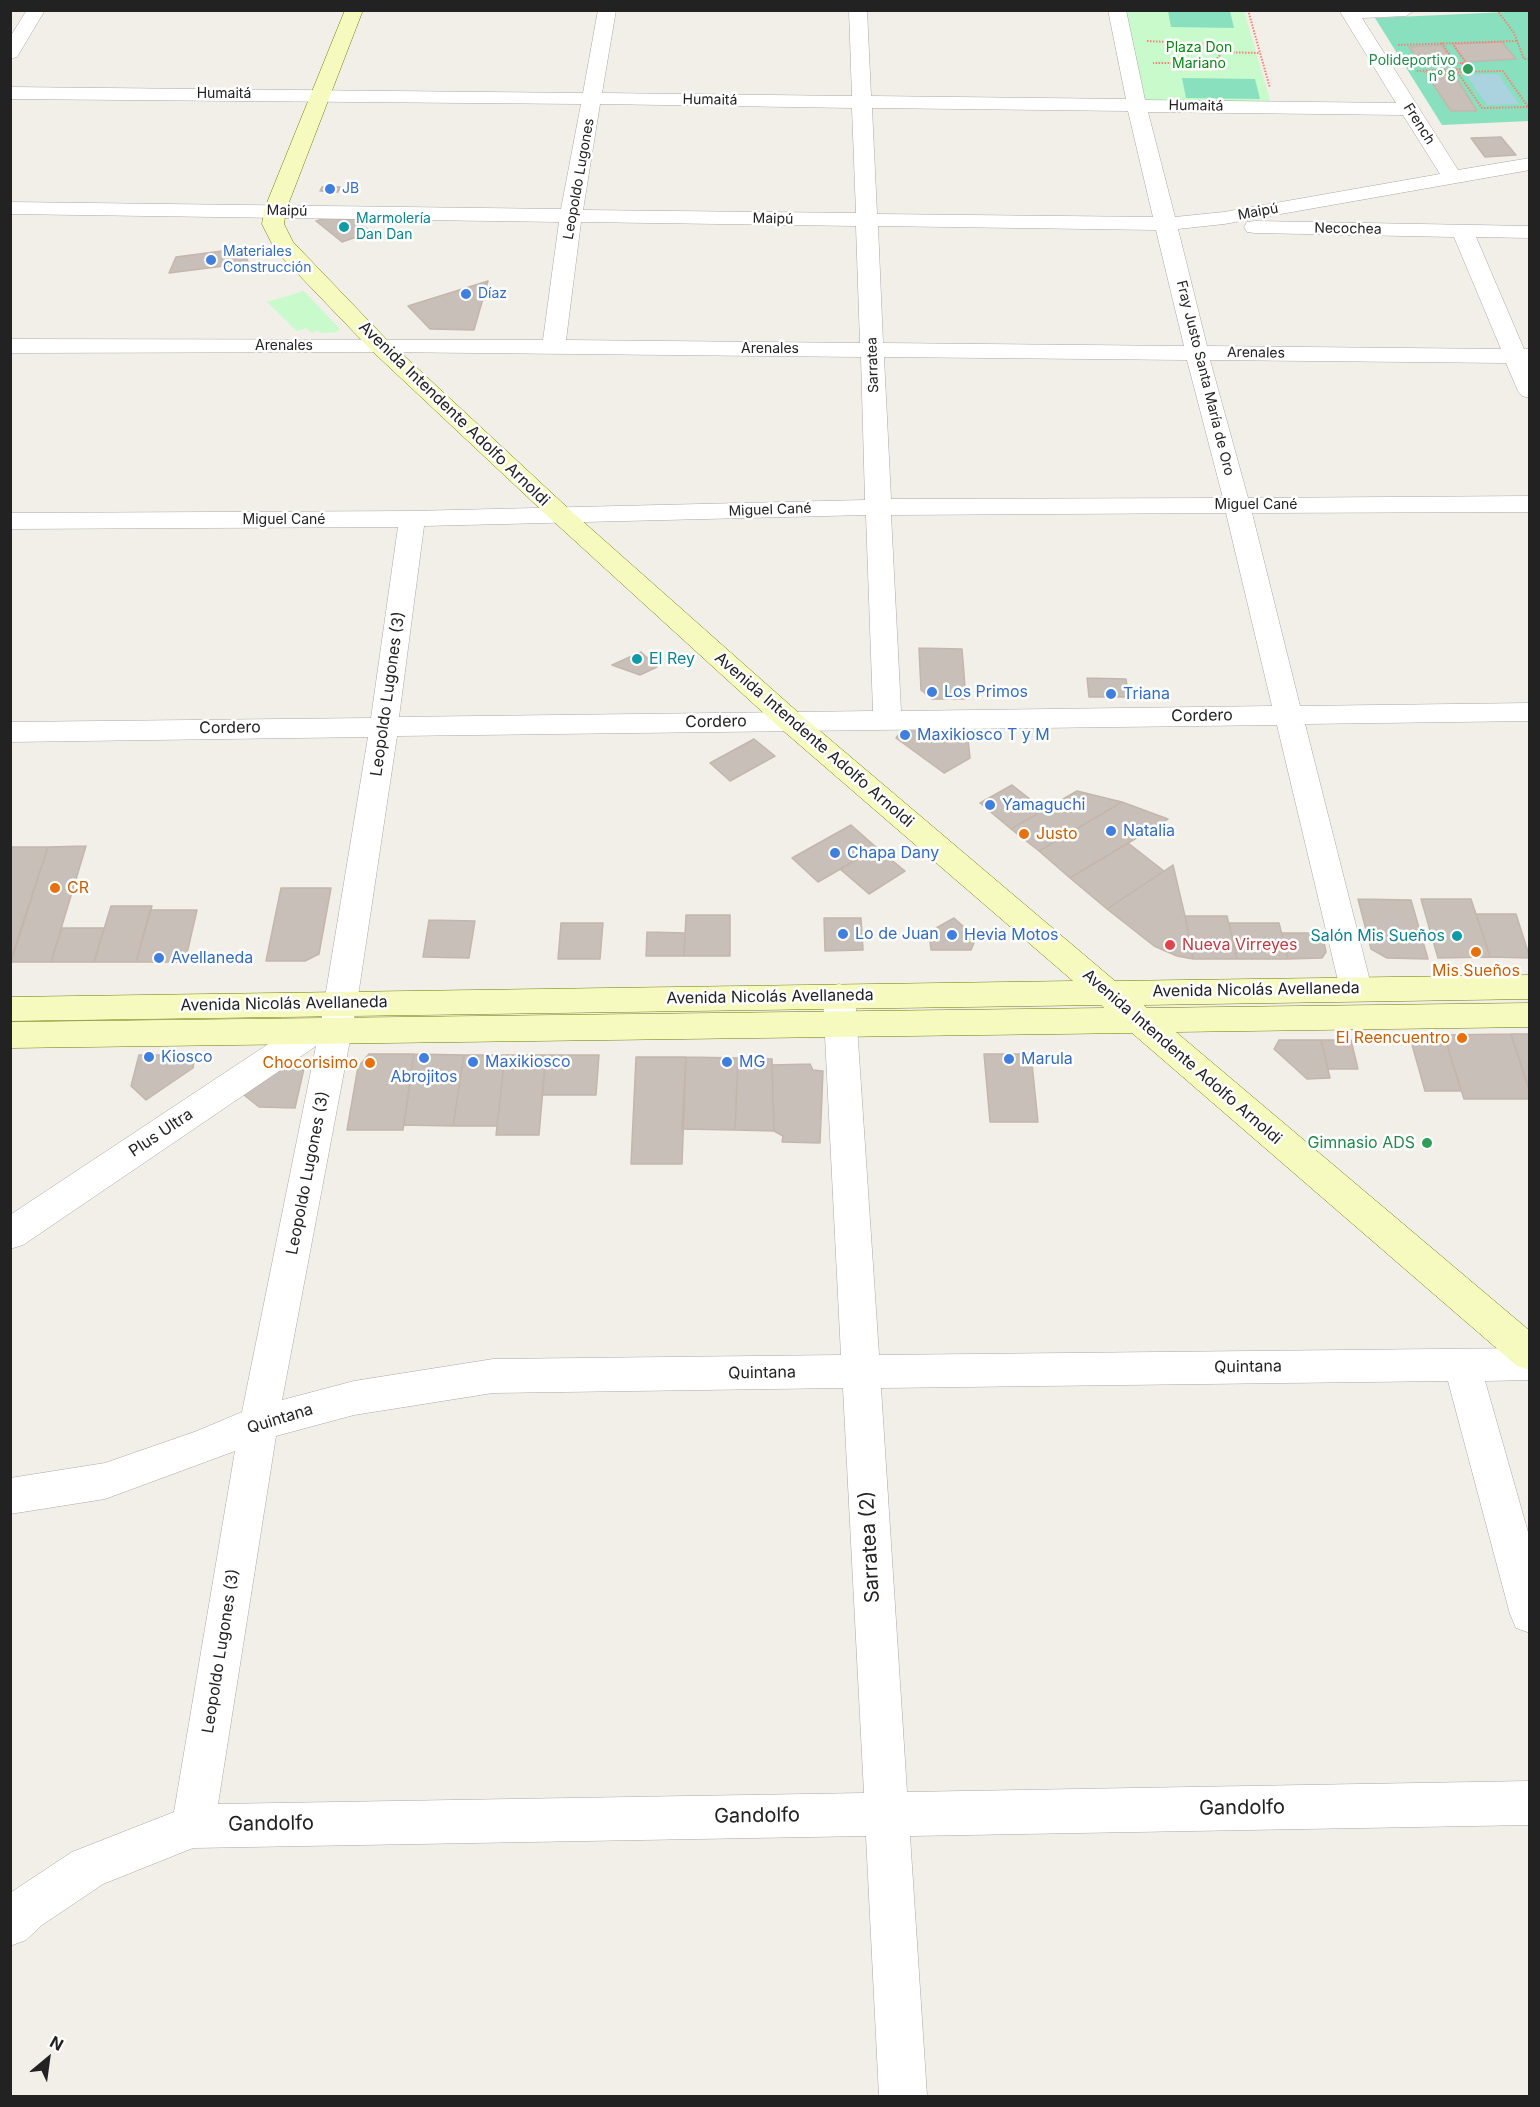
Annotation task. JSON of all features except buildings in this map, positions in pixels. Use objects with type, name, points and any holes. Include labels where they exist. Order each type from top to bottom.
[{"type":"main road","points":[[275,210],[354,10]]},
{"type":"main road","name":"Avenida Intendente Adolfo Arnoldi","points":[[275,210],[273,224],[283,245],[379,345],[561,515],[790,721],[1530,1354]]},
{"type":"main road","name":"Avenida Nicolás Avellaneda","points":[[10,1035],[330,1022],[840,1010],[1107,993],[1530,987]]},
{"type":"main road","name":"Avenida Nicolás Avellaneda","points":[[10,1009],[330,1022]]},
{"type":"main road","name":"Avenida Nicolás Avellaneda","points":[[840,1010],[1139,1020],[1530,1015]]},
{"type":"street","points":[[10,53],[36,10]]},
{"type":"street","name":"Leopoldo Lugones","points":[[553,348],[572,215],[607,10]]},
{"type":"street","name":"Sarratea","points":[[858,10],[887,720]]},
{"type":"street","name":"Fray Justo Santa María de Oro","points":[[1117,10],[1137,106],[1197,353],[1237,505],[1356,989]]},
{"type":"street","points":[[1349,12],[1406,10]]},
{"type":"street","name":"French","points":[[1349,12],[1452,177]]},
{"type":"street","name":"Humaitá","points":[[10,93],[320,94],[1409,109]]},
{"type":"street","name":"Maipú","points":[[10,208],[1166,224],[1224,218],[1530,164]]},
{"type":"street","name":"Necochea","points":[[1166,224],[1530,232]]},
{"type":"street","points":[[1463,232],[1523,356],[1530,391]]},
{"type":"street","name":"Arenales","points":[[10,346],[379,345],[1523,356]]},
{"type":"street","name":"Miguel Cané","points":[[10,521],[412,519],[879,507],[1530,504]]},
{"type":"street","name":"Leopoldo Lugones (3)","points":[[193,1826],[259,1423],[384,726],[412,519]]},
{"type":"street","name":"Cordero","points":[[10,732],[1530,712]]},
{"type":"street","name":"Sarratea (2)","points":[[840,1010],[903,2097]]},
{"type":"street","name":"Plus Ultra","points":[[10,1234],[330,1022]]},
{"type":"street","name":"Quintana","points":[[10,1496],[105,1481],[205,1446],[259,1423],[354,1398],[493,1376],[1530,1364]]},
{"type":"street","points":[[1462,1365],[1530,1614]]},
{"type":"street","name":"Gandolfo","points":[[10,1924],[26,1909],[88,1868],[193,1826],[1530,1803]]},
{"type":"path","points":[[1248,10],[1275,107]]},
{"type":"path","points":[[1497,10],[1514,33],[1524,59],[1530,59]]},
{"type":"path","points":[[1370,45],[1517,41]]},
{"type":"path","points":[[1125,52],[1196,42],[1212,47],[1218,52],[1260,53]]},
{"type":"path","points":[[1442,43],[1456,63]]},
{"type":"path","points":[[1385,69],[1466,63],[1451,43]]},
{"type":"path","points":[[1125,52],[1207,63],[1218,58],[1218,52]]},
{"type":"path","points":[[1457,71],[1466,69],[1462,63]]},
{"type":"path","points":[[1385,69],[1503,71],[1528,107],[1482,108],[1457,71]]},
{"type":"green space","name":"Plaza Don Mariano","points":[[1126,11],[1244,11],[1271,103],[1148,101],[1144,98]]},
{"type":"green space","points":[[1168,11],[1230,11],[1234,28],[1171,27]]},
{"type":"green space","name":"Polideportivo n° 8","points":[[1529,11],[1529,121],[1442,125],[1375,18]]},
{"type":"green space","points":[[1182,78],[1255,79],[1260,99],[1186,98]]},
{"type":"green space","points":[[304,291],[340,329],[337,332],[321,333],[318,330],[312,333],[306,328],[297,331],[267,302]]},
{"type":"water","points":[[1498,74],[1519,104],[1487,105],[1466,75]]},
{"type":"place","name":"Polideportivo n° 8","points":[[1468,69]]},
{"type":"place","name":"JB","points":[[330,189]]},
{"type":"place","name":"Marmolería Dan Dan","points":[[344,227]]},
{"type":"place","name":"Materiales Construcción","points":[[211,260]]},
{"type":"place","name":"Díaz","points":[[466,294]]},
{"type":"place","name":"El Rey","points":[[637,659]]},
{"type":"place","name":"Los Primos","points":[[932,692]]},
{"type":"place","name":"Triana","points":[[1111,694]]},
{"type":"place","name":"Maxikiosco T y M","points":[[905,735]]},
{"type":"place","name":"Yamaguchi","points":[[990,805]]},
{"type":"place","name":"Natalia","points":[[1111,831]]},
{"type":"place","name":"Justo","points":[[1024,834]]},
{"type":"place","name":"Chapa Dany","points":[[835,853]]},
{"type":"place","name":"CR","points":[[55,888]]},
{"type":"place","name":"Lo de Juan","points":[[843,934]]},
{"type":"place","name":"Hevia Motos","points":[[952,935]]},
{"type":"place","name":"Salón Mis Sueños","points":[[1457,936]]},
{"type":"place","name":"Nueva Virreyes","points":[[1170,945]]},
{"type":"place","name":"Mis Sueños","points":[[1476,952]]},
{"type":"place","name":"Avellaneda","points":[[159,958]]},
{"type":"place","name":"El Reencuentro","points":[[1462,1038]]},
{"type":"place","name":"Kiosco","points":[[149,1057]]},
{"type":"place","name":"Abrojitos","points":[[424,1058]]},
{"type":"place","name":"Marula","points":[[1009,1059]]},
{"type":"place","name":"Maxikiosco","points":[[473,1062]]},
{"type":"place","name":"MG","points":[[727,1062]]},
{"type":"place","name":"Chocorisimo","points":[[370,1063]]},
{"type":"place","name":"Gimnasio ADS","points":[[1427,1143]]}]
